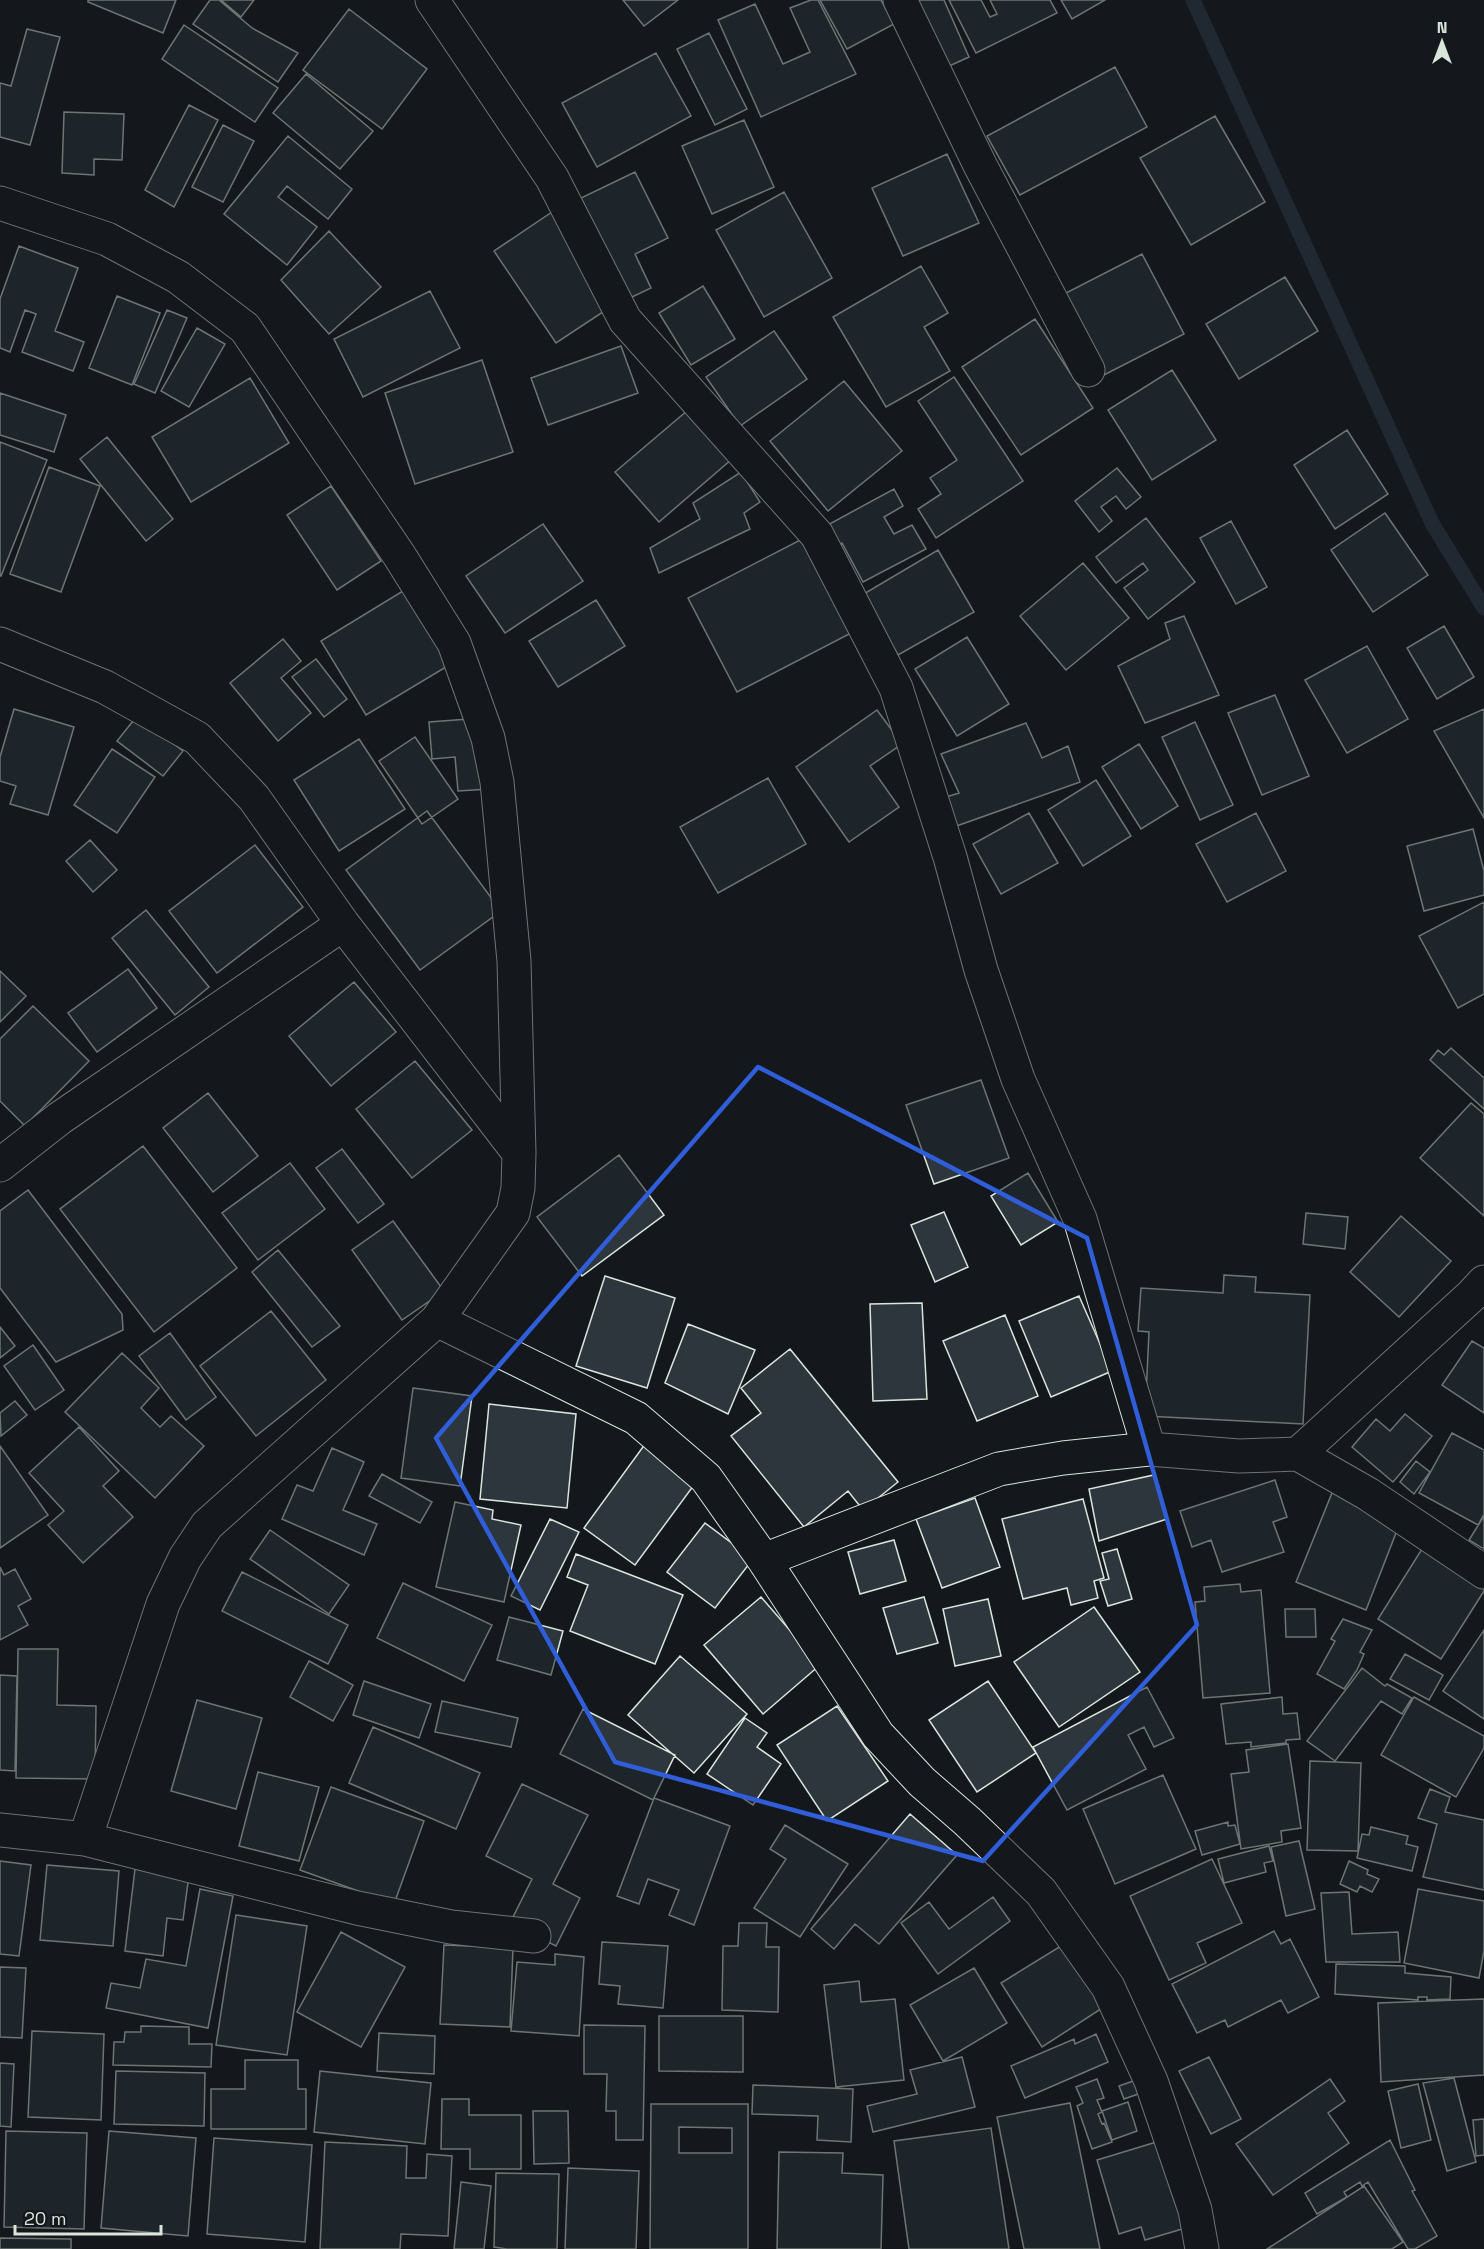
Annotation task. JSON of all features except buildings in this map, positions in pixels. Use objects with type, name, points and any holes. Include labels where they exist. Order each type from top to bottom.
[{"type":"street","points":[[432,0],[552,178],[626,320],[817,535],[896,688],[950,856],[985,981],[1018,1079],[1080,1219],[1149,1449]]},
{"type":"street","points":[[900,0],[980,165],[1088,370]]},
{"type":"street","points":[[0,203],[107,239],[178,277],[246,328],[399,555],[454,643],[488,738],[497,782],[514,961],[519,1153],[518,1188],[513,1213],[437,1320],[207,1525],[185,1558],[163,1604],[85,1839]]},
{"type":"street","points":[[0,644],[105,687],[197,738],[254,798],[343,924],[519,1153]]},
{"type":"street","points":[[0,1165],[60,1118],[343,924]]},
{"type":"street","points":[[1298,1454],[1484,1282]]},
{"type":"street","points":[[437,1320],[636,1418],[706,1478],[764,1560],[878,1734],[922,1782],[967,1821],[1041,1892],[1108,1987],[1151,2081],[1195,2210],[1203,2249]]},
{"type":"street","points":[[764,1560],[999,1469],[1063,1458],[1149,1449],[1239,1456],[1298,1454],[1368,1494],[1484,1572]]},
{"type":"street","points":[[0,1830],[85,1839],[357,1908],[451,1927],[534,1936]]},
{"type":"highlighted area","points":[[758,1067],[1087,1238],[1197,1625],[983,1861],[615,1762],[436,1438]]},
{"type":"waterway","points":[[1193,0],[1432,523],[1484,608]]}]
